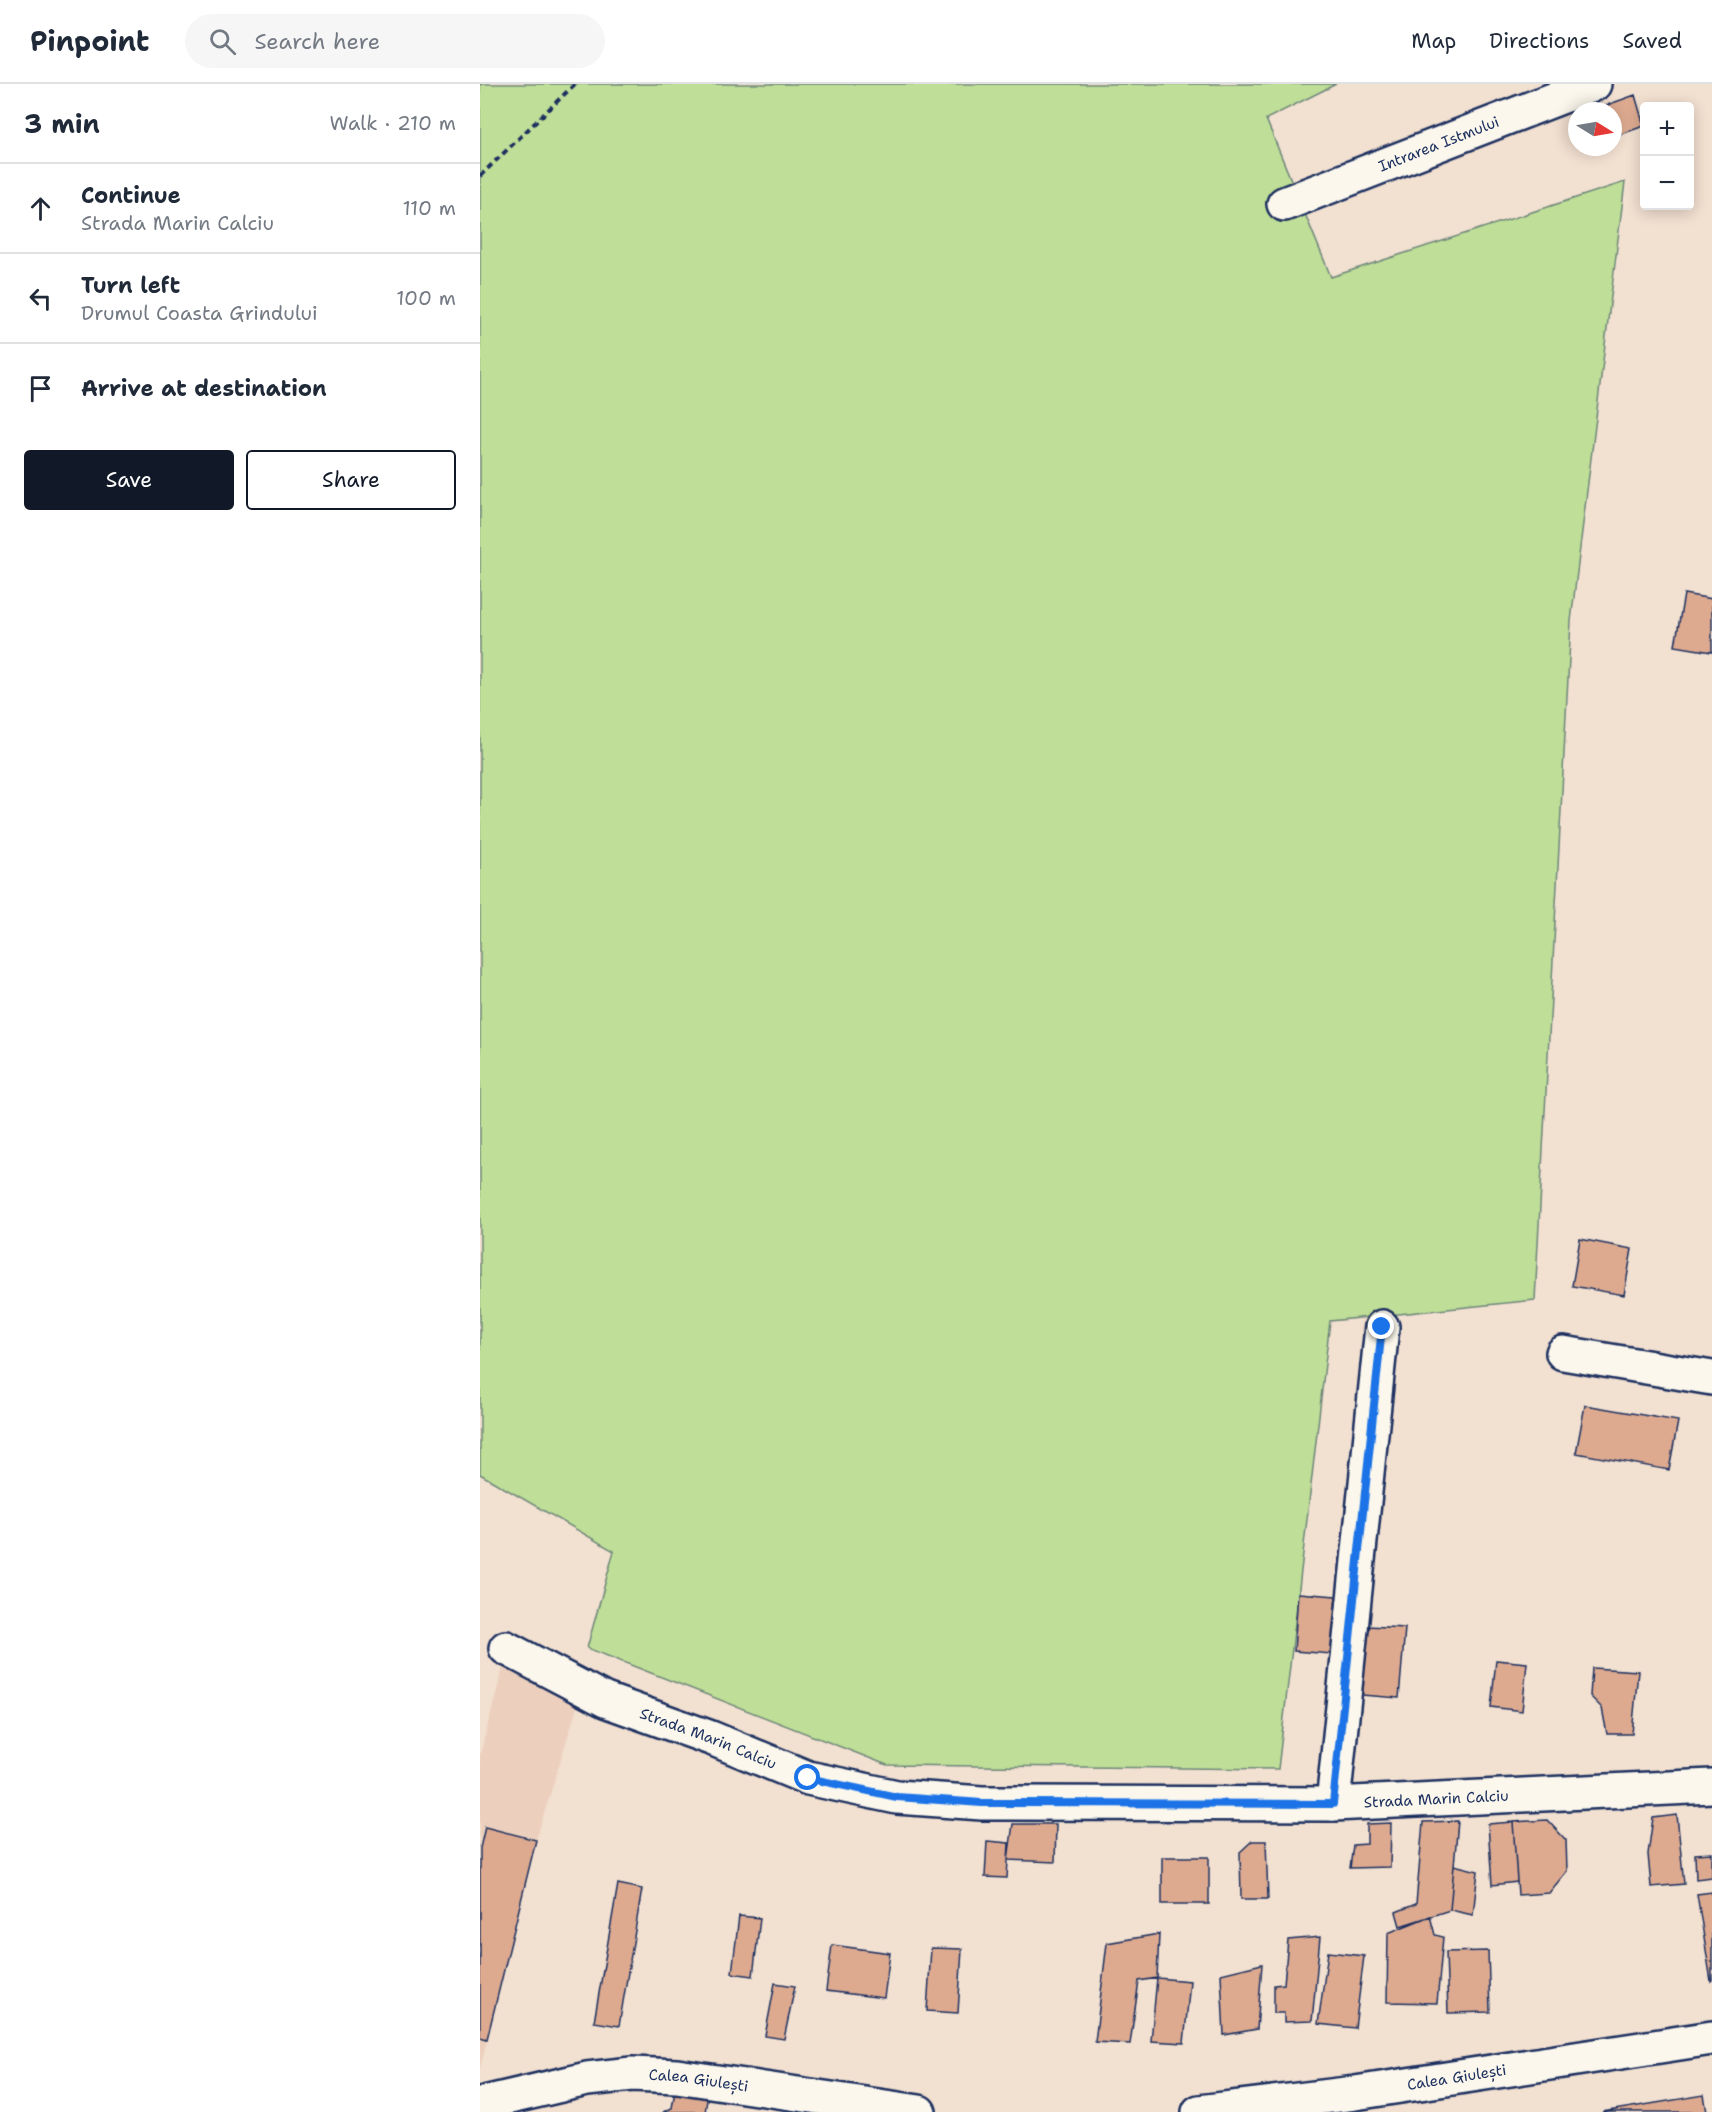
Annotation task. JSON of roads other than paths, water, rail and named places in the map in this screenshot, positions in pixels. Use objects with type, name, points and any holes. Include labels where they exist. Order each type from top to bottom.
[{"type":"street","name":"Intrarea Istmului","points":[[1284,204],[1594,84]]},
{"type":"street","points":[[1333,1804],[1382,1327]]},
{"type":"street","points":[[1563,1353],[1712,1378]]},
{"type":"street","name":"Strada Marin Calciu","points":[[506,1648],[605,1700],[711,1738],[808,1778],[897,1797],[982,1803],[1333,1804],[1712,1786]]},
{"type":"street","name":"Calea Giulești","points":[[1199,2112],[1355,2093],[1712,2038]]},
{"type":"street","name":"Calea Giulești","points":[[480,2104],[587,2079],[632,2074],[677,2076],[797,2104],[919,2112]]}]
